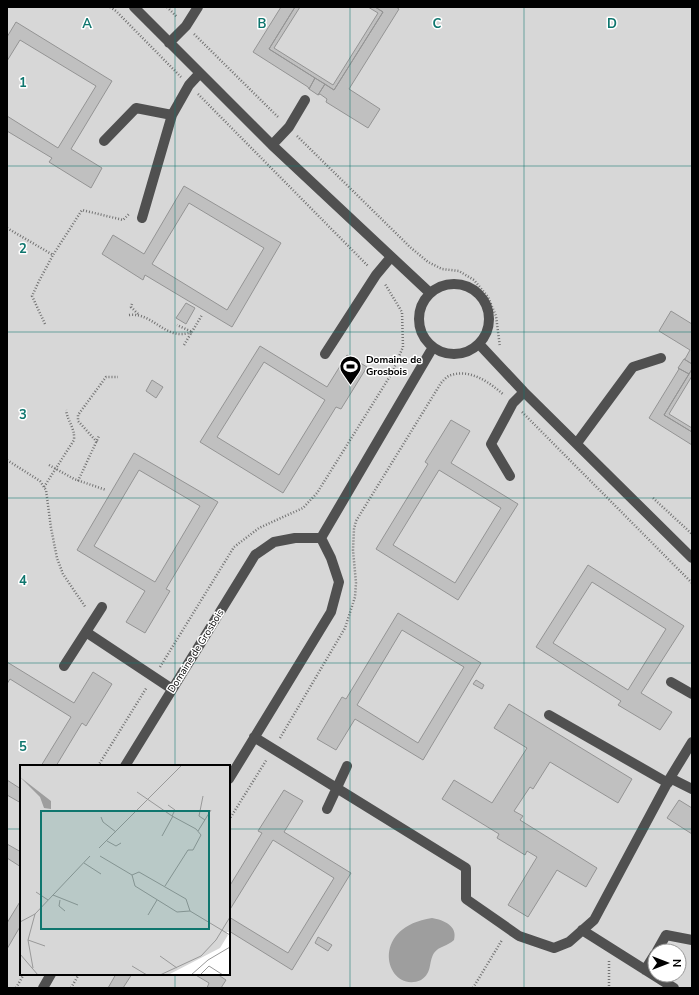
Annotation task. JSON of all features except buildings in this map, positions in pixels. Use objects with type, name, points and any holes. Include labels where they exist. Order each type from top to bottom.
[{"type":"lane","points":[[134,7],[272,145],[430,293]]},
{"type":"lane","points":[[169,43],[186,26],[198,7]]},
{"type":"lane","points":[[142,215],[172,115],[189,85],[200,73]]},
{"type":"lane","points":[[272,145],[289,128],[305,100]]},
{"type":"lane","points":[[104,141],[136,108],[172,115]]},
{"type":"lane","points":[[325,354],[376,275],[391,257]]},
{"type":"lane","points":[[447,284],[458,284],[467,286],[480,294],[488,307],[490,317],[489,327],[479,344],[473,349],[457,354],[449,354],[433,347],[427,341],[422,334],[419,317],[424,300],[430,293],[438,287],[447,284]]},
{"type":"lane","points":[[479,344],[524,392],[692,558]]},
{"type":"lane","points":[[230,777],[331,612],[339,582],[331,558],[321,538],[433,347]]},
{"type":"lane","points":[[577,443],[633,367],[661,358]]},
{"type":"lane","points":[[510,476],[491,444],[513,403],[524,392]]},
{"type":"lane","name":"Domaine de Grosbois","points":[[126,765],[255,555],[274,542],[295,538],[321,538]]},
{"type":"lane","points":[[64,666],[102,607]]},
{"type":"lane","points":[[86,632],[172,689]]},
{"type":"lane","points":[[671,682],[692,694]]},
{"type":"lane","points":[[549,716],[669,780],[692,789]]},
{"type":"lane","points":[[254,737],[466,868],[466,899],[518,936],[554,948],[569,942],[594,920],[669,780],[692,742]]},
{"type":"lane","points":[[327,809],[347,766]]},
{"type":"lane","points":[[582,930],[674,988]]},
{"type":"lane","points":[[662,943],[666,935],[692,940]]},
{"type":"lane","points":[[43,988],[50,975]]},
{"type":"path","points":[[99,765],[234,547],[259,528],[303,508],[317,493],[392,373],[403,347],[402,312],[388,286],[116,11],[110,7]]},
{"type":"path","points":[[45,324],[32,296],[53,255],[82,210],[123,220],[131,211],[142,215]]},
{"type":"path","points":[[7,228],[53,255]]},
{"type":"path","points":[[428,262],[442,269],[459,271],[474,280],[488,297],[496,316],[500,346]]},
{"type":"path","points":[[132,304],[131,307],[139,315],[171,333],[185,334],[192,332]]},
{"type":"path","points":[[129,315],[139,315]]},
{"type":"path","points":[[184,345],[202,315]]},
{"type":"path","points":[[177,325],[192,332]]},
{"type":"path","points":[[230,818],[345,628],[355,597],[356,584],[353,544],[356,521],[441,383],[449,375],[471,375],[482,378],[494,386],[513,403],[692,583]]},
{"type":"path","points":[[97,442],[78,421],[78,415],[106,377],[118,377]]},
{"type":"path","points":[[44,487],[74,440],[75,432],[67,418],[66,410]]},
{"type":"path","points":[[78,481],[99,436]]},
{"type":"path","points":[[7,460],[40,481],[46,490],[57,558],[64,574],[94,619]]},
{"type":"path","points":[[49,465],[78,481],[106,490]]},
{"type":"path","points":[[473,988],[509,929]]},
{"type":"path","points":[[609,988],[609,959],[615,950]]},
{"type":"path","points":[[16,988],[23,975]]},
{"type":"path","points":[[71,988],[78,975]]},
{"type":"shaded area","name":"Domaine de Grosbois","points":[[7,7],[692,7],[692,988],[7,988]]},
{"type":"shaded area","points":[[432,918],[441,920],[452,927],[455,935],[454,940],[434,953],[429,971],[421,980],[409,982],[399,978],[392,970],[389,958],[391,946],[398,934],[411,924]]},
{"type":"place","name":"Domaine de Grosbois","points":[[350,386]]}]
